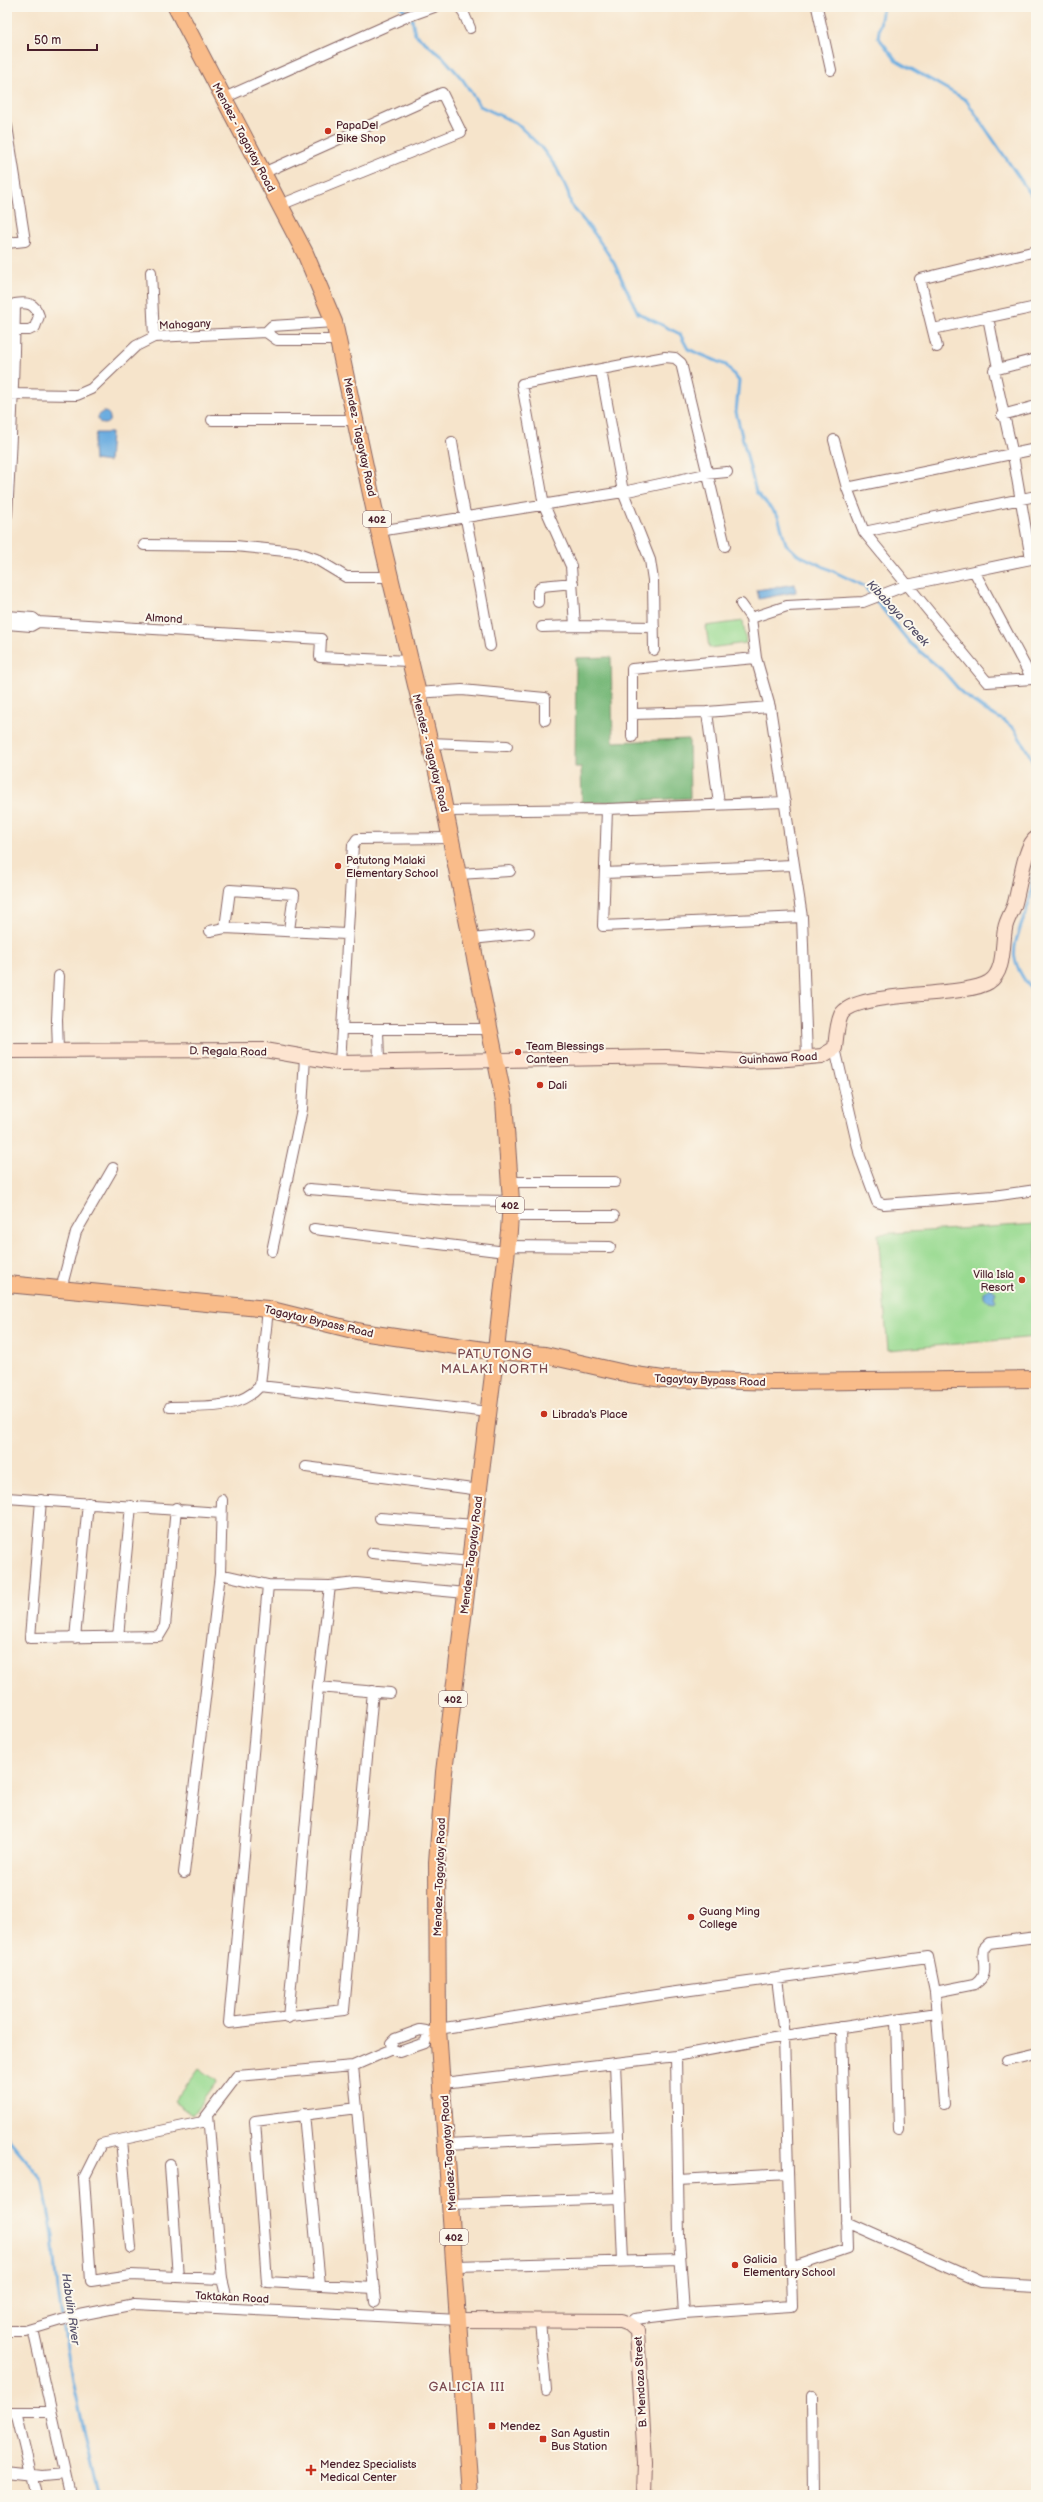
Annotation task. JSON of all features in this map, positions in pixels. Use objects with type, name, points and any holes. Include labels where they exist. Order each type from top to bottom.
[{"type":"main road","name":"Mendez - Tagaytay Road","points":[[176,7],[317,277],[340,340],[379,531],[451,838],[496,1061]]},
{"type":"main road","name":"Mendez–Tagaytay Road","points":[[440,2050],[433,2031],[440,1820],[466,1593],[489,1412],[510,1208],[510,1182],[504,1101],[496,1061]]},
{"type":"main road","name":"Tagaytay Bypass Road","points":[[7,1284],[268,1309],[361,1332],[545,1355],[629,1374],[680,1380],[774,1382],[1036,1379]]},
{"type":"main road","name":"Mendez-Tagaytay Road","points":[[440,2050],[456,2266],[470,2495]]},
{"type":"street","points":[[224,98],[406,17],[434,7]]},
{"type":"street","points":[[461,7],[470,28]]},
{"type":"street","points":[[818,7],[831,70]]},
{"type":"street","points":[[262,173],[442,93],[461,132],[280,205]]},
{"type":"street","points":[[7,126],[25,241],[7,243]]},
{"type":"street","points":[[937,347],[920,279],[1036,251]]},
{"type":"street","points":[[150,272],[154,337]]},
{"type":"street","points":[[933,329],[1036,307]]},
{"type":"street","points":[[988,317],[998,368]]},
{"type":"street","name":"Mahogany","points":[[10,394],[76,395],[91,389],[136,346],[154,337],[266,332],[272,326],[334,322]]},
{"type":"street","points":[[307,324],[308,340]]},
{"type":"street","points":[[7,515],[10,394],[14,330]]},
{"type":"street","points":[[266,332],[277,340],[340,340]]},
{"type":"street","points":[[574,626],[571,566],[544,505],[522,384],[665,357],[675,358],[681,363],[706,474],[725,546]]},
{"type":"street","points":[[751,618],[787,606],[863,602],[907,586],[1034,558],[1013,455],[1002,415],[994,370],[1036,359]]},
{"type":"street","points":[[601,370],[623,492],[650,560],[653,580],[654,650]]},
{"type":"street","points":[[1002,415],[1036,406]]},
{"type":"street","points":[[212,420],[356,420]]},
{"type":"street","points":[[834,440],[847,488],[864,532],[907,586],[987,682],[1032,679],[974,571]]},
{"type":"street","points":[[452,442],[464,516],[479,576],[490,646]]},
{"type":"street","points":[[847,488],[1013,455],[1036,449]]},
{"type":"street","points":[[379,531],[464,516],[623,492],[706,474],[727,472]]},
{"type":"street","points":[[864,532],[1036,496]]},
{"type":"street","points":[[144,545],[235,546],[296,552],[316,559],[346,577],[390,577]]},
{"type":"street","points":[[538,602],[538,591],[542,586],[573,583]]},
{"type":"street","points":[[740,604],[751,618],[756,658],[770,707],[802,917],[806,1057]]},
{"type":"street","points":[[7,616],[33,618],[38,622]]},
{"type":"street","name":"Almond","points":[[7,624],[31,626],[38,622],[321,639],[320,658],[409,661]]},
{"type":"street","points":[[542,628],[574,626],[654,627]]},
{"type":"street","points":[[632,736],[632,669],[756,658]]},
{"type":"street","points":[[416,693],[462,690],[545,698],[545,720]]},
{"type":"street","points":[[632,714],[707,712],[770,707]]},
{"type":"street","points":[[707,712],[719,804]]},
{"type":"street","points":[[429,743],[507,746]]},
{"type":"street","points":[[445,811],[607,809],[785,802]]},
{"type":"street","points":[[607,809],[603,926],[802,917]]},
{"type":"street","points":[[340,1063],[352,845],[357,839],[451,838]]},
{"type":"street","points":[[1036,838],[1027,854],[1014,906],[1005,927],[1000,965],[996,976],[989,982],[978,986],[916,994],[851,1006],[841,1016],[835,1048],[860,1156],[877,1202],[884,1204],[993,1196],[1036,1190]]},
{"type":"street","points":[[605,874],[793,865]]},
{"type":"street","points":[[458,874],[510,871]]},
{"type":"street","points":[[225,928],[230,890],[294,894],[289,930]]},
{"type":"street","points":[[210,931],[225,928],[346,934]]},
{"type":"street","points":[[472,938],[530,933]]},
{"type":"street","points":[[58,1051],[57,1020],[59,976]]},
{"type":"street","points":[[342,1029],[490,1029]]},
{"type":"street","points":[[378,1030],[379,1062]]},
{"type":"street","name":"Guinhawa Road","points":[[496,1061],[666,1057],[738,1061],[822,1056],[835,1048]]},
{"type":"street","name":"D. Regala Road","points":[[7,1051],[265,1050],[340,1063],[496,1061]]},
{"type":"street","points":[[272,1251],[302,1108],[305,1057]]},
{"type":"street","points":[[61,1289],[76,1232],[113,1168]]},
{"type":"street","points":[[510,1182],[615,1182]]},
{"type":"street","points":[[309,1189],[447,1200],[510,1208],[614,1216]]},
{"type":"street","points":[[314,1229],[506,1249],[610,1247]]},
{"type":"street","points":[[170,1407],[225,1405],[251,1396],[260,1386],[268,1309]]},
{"type":"street","points":[[260,1386],[489,1412]]},
{"type":"street","points":[[306,1467],[480,1490]]},
{"type":"street","points":[[7,1498],[176,1508],[221,1513]]},
{"type":"street","points":[[41,1500],[30,1638],[159,1636],[165,1626],[176,1508]]},
{"type":"street","points":[[184,1873],[220,1574],[222,1500]]},
{"type":"street","points":[[76,1638],[88,1503]]},
{"type":"street","points":[[118,1637],[130,1506]]},
{"type":"street","points":[[380,1518],[475,1525]]},
{"type":"street","points":[[372,1553],[471,1562]]},
{"type":"street","points":[[220,1574],[268,1584],[330,1586],[356,1583],[466,1593]]},
{"type":"street","points":[[268,1584],[229,2023],[288,2018],[344,2010],[372,1691]]},
{"type":"street","points":[[288,2018],[318,1687],[330,1586]]},
{"type":"street","points":[[318,1687],[390,1693]]},
{"type":"street","points":[[935,1992],[975,1984],[980,1981],[986,1968],[984,1948],[989,1943],[1036,1937]]},
{"type":"street","points":[[392,2049],[392,2043],[395,2039],[420,2030],[433,2031],[777,1978],[928,1957],[935,1992],[944,2104]]},
{"type":"street","points":[[629,2324],[635,2319],[684,2313],[792,2306],[784,2036],[777,1978]]},
{"type":"street","points":[[443,2083],[676,2056],[784,2036],[936,2013]]},
{"type":"street","points":[[896,2019],[899,2128]]},
{"type":"street","points":[[791,2268],[847,2249],[841,2027]]},
{"type":"street","points":[[222,2279],[131,2275],[91,2281],[84,2178],[101,2144],[202,2122],[238,2076],[353,2066],[392,2049],[399,2052],[425,2043],[433,2031]]},
{"type":"street","points":[[1007,2060],[1036,2053]]},
{"type":"street","points":[[676,2056],[680,2260],[684,2313]]},
{"type":"street","points":[[615,2063],[623,2261]]},
{"type":"street","points":[[353,2066],[375,2302]]},
{"type":"street","points":[[357,2108],[255,2120],[267,2282],[374,2288]]},
{"type":"street","points":[[208,2114],[222,2279],[226,2295]]},
{"type":"street","points":[[304,2114],[320,2285]]},
{"type":"street","points":[[447,2144],[618,2136]]},
{"type":"street","points":[[121,2140],[131,2248]]},
{"type":"street","points":[[170,2165],[178,2277]]},
{"type":"street","points":[[678,2180],[788,2174]]},
{"type":"street","points":[[451,2204],[620,2198]]},
{"type":"street","points":[[846,2222],[981,2282],[1036,2285]]},
{"type":"street","points":[[456,2266],[680,2260]]},
{"type":"street","name":"Taktakan Road","points":[[7,2331],[32,2329],[68,2318],[135,2304],[459,2320]]},
{"type":"street","name":"B. Mendoza Street","points":[[459,2320],[621,2321],[629,2324],[637,2331],[645,2462],[644,2495]]},
{"type":"street","points":[[540,2321],[546,2390]]},
{"type":"street","points":[[32,2329],[70,2495]]},
{"type":"street","points":[[812,2396],[813,2495]]},
{"type":"street","points":[[36,2495],[32,2475],[12,2412],[51,2412]]},
{"type":"street","points":[[7,2472],[32,2475],[65,2474]]},
{"type":"green space","points":[[743,621],[746,643],[709,648],[706,626]]},
{"type":"green space","points":[[611,657],[613,742],[689,739],[690,798],[582,803],[581,767],[575,767],[576,658]]},
{"type":"green space","points":[[1036,1224],[1036,1337],[888,1350],[878,1234]]},
{"type":"green space","points":[[199,2068],[217,2081],[192,2115],[174,2102]]},
{"type":"water","points":[[102,412],[106,412],[110,418],[106,424],[102,424],[98,420],[98,416]]},
{"type":"water","points":[[96,433],[111,433],[109,462],[94,460],[93,447]]},
{"type":"water","points":[[795,584],[796,592],[759,599],[757,590]]},
{"type":"water","points":[[990,1288],[996,1292],[994,1297],[996,1300],[994,1303],[989,1302],[984,1297],[984,1292]]},
{"type":"waterway","name":"Kibabaya Creek","points":[[401,7],[408,13]]},
{"type":"waterway","points":[[883,7],[878,37],[896,60],[966,100],[1036,202]]},
{"type":"waterway","name":"Kibabaya Creek","points":[[412,19],[415,34],[443,57],[463,80],[480,106],[516,123],[540,146],[556,167],[568,192],[571,205],[594,233],[614,263],[638,313],[680,334],[688,349],[726,365],[739,381],[736,412],[756,492],[778,516],[786,544],[797,554],[864,586],[910,643],[943,671],[963,694],[988,712],[1006,722],[1015,730],[1028,752],[1036,770]]},
{"type":"waterway","name":"Kibabaya Creek","points":[[1036,862],[1030,899],[1015,948],[1015,958],[1018,968],[1036,995]]},
{"type":"waterway","name":"Habulin River","points":[[7,2137],[42,2179],[53,2235],[58,2291],[72,2381],[98,2495]]},
{"type":"place","name":"PapaDel Bike Shop","points":[[328,131]]},
{"type":"place","name":"Patutong Malaki Elementary School","points":[[338,866]]},
{"type":"place","name":"Team Blessings Canteen","points":[[518,1052]]},
{"type":"place","name":"Dali","points":[[540,1085]]},
{"type":"place","name":"Villa Isla Resort","points":[[1022,1280]]},
{"type":"place","name":"Librada's Place","points":[[544,1414]]},
{"type":"place","name":"Guang Ming College","points":[[691,1917]]},
{"type":"place","name":"Galicia Elementary School","points":[[735,2265]]},
{"type":"place","name":"Mendez","points":[[492,2426]]},
{"type":"place","name":"San Agustin Bus Station","points":[[543,2439]]},
{"type":"place","name":"Mendez Specialists Medical Center","points":[[311,2470]]},
{"type":"district","name":"PATUTONG MALAKI NORTH","points":[[495,1360]]},
{"type":"district","name":"GALICIA III","points":[[467,2386]]}]
